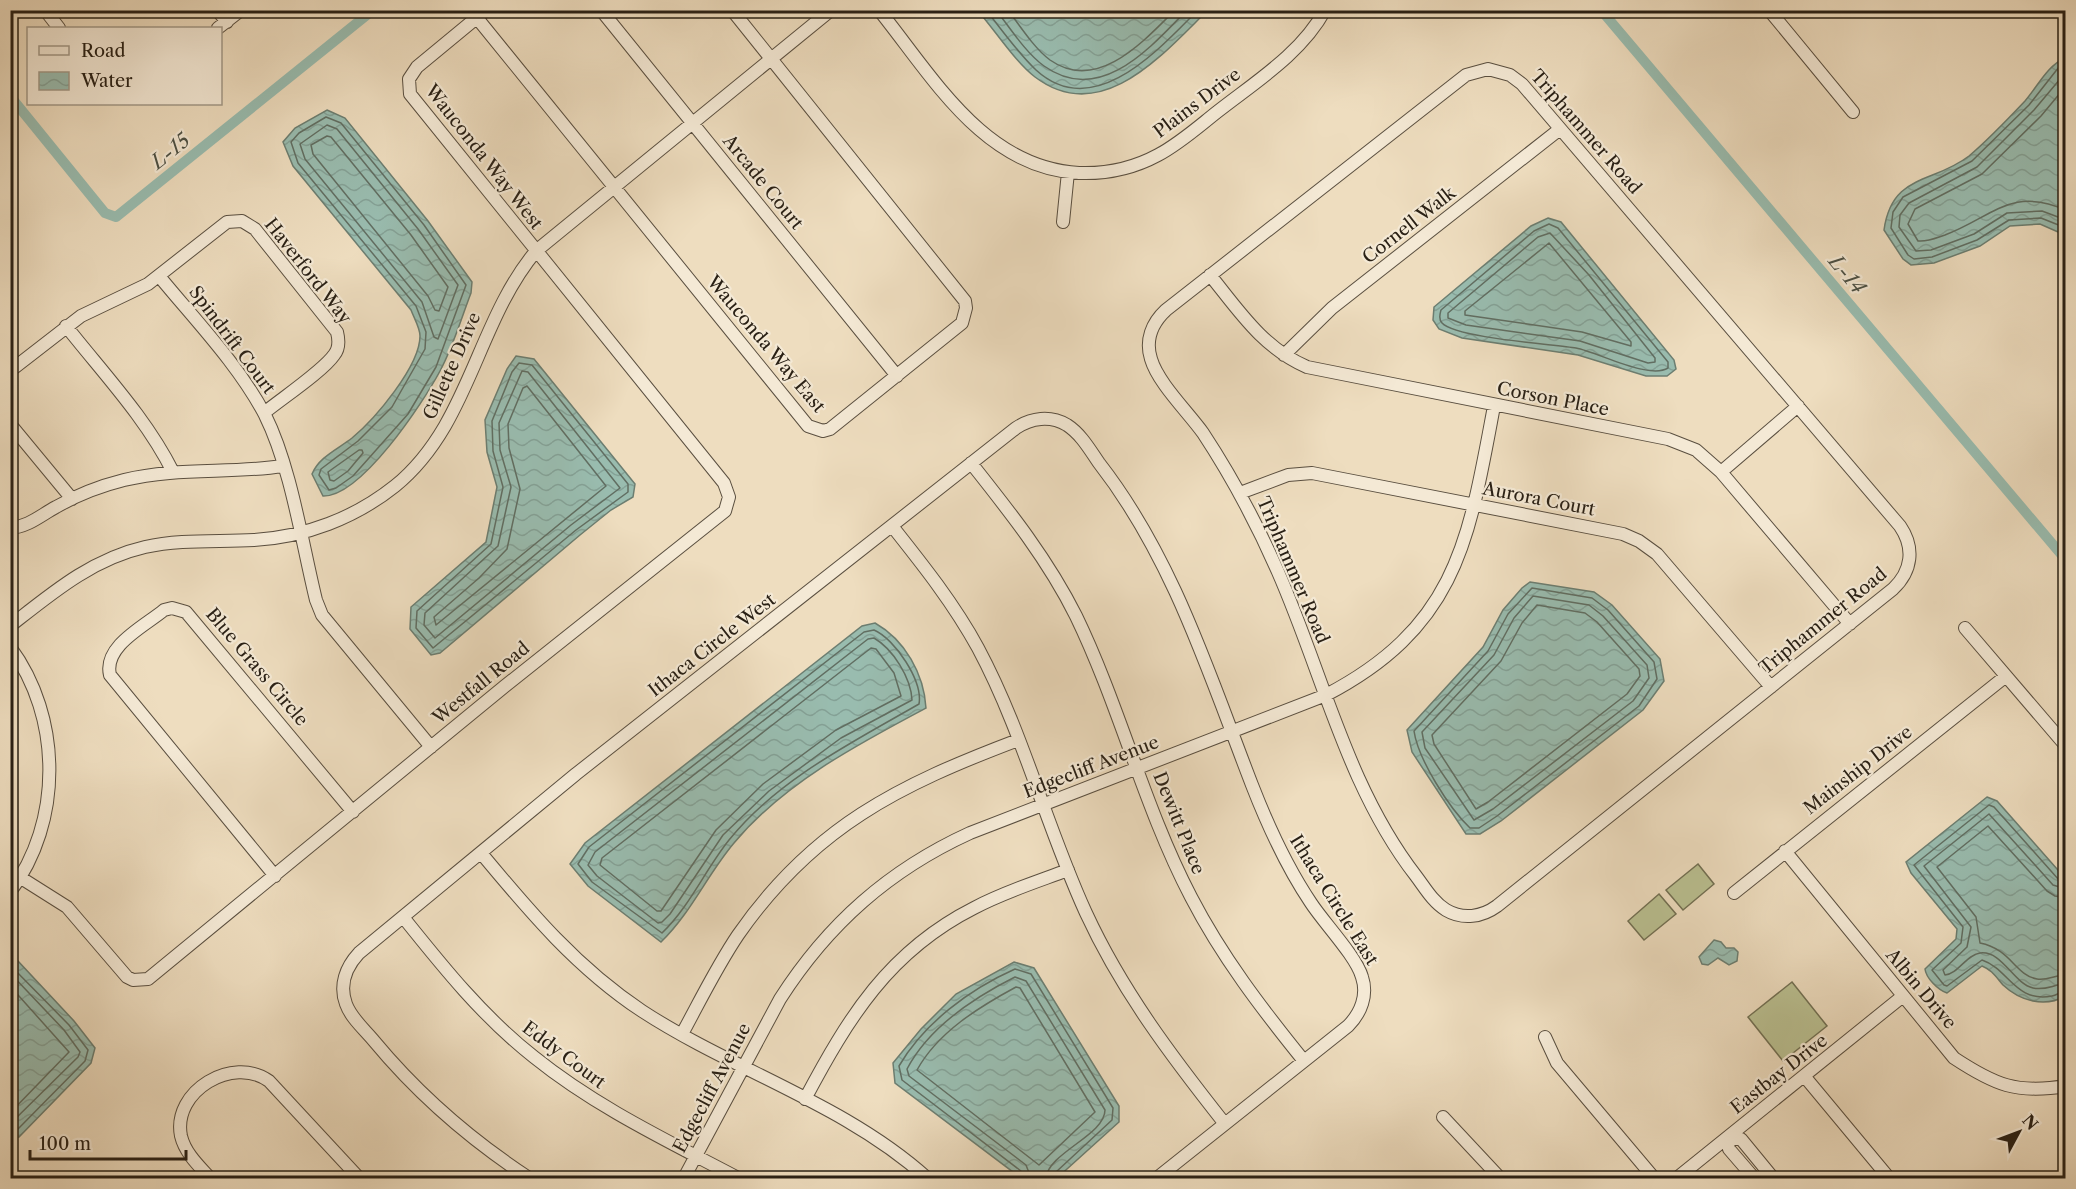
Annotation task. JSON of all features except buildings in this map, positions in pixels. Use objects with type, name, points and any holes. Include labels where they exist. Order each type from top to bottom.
[{"type":"street","points":[[45,10],[58,27]]},
{"type":"street","points":[[217,10],[223,25],[241,10]]},
{"type":"street","name":"Arcade Court","points":[[601,10],[897,376]]},
{"type":"street","points":[[732,10],[771,59]]},
{"type":"street","name":"Gillette Drive","points":[[10,626],[64,584],[118,555],[170,542],[255,540],[300,533],[350,515],[374,502],[421,461],[438,440],[460,401],[507,290],[536,251],[831,10]]},
{"type":"street","name":"Plains Drive","points":[[879,10],[964,115],[990,141],[1035,165],[1068,172],[1117,170],[1138,164],[1176,144],[1287,57],[1308,36],[1325,10]]},
{"type":"street","points":[[1769,10],[1853,112]]},
{"type":"street","name":"Wauconda Way East","points":[[482,14],[614,186],[808,426],[823,430],[830,429],[962,322],[966,308],[965,301],[771,59]]},
{"type":"street","name":"Wauconda Way West","points":[[482,14],[417,67],[409,80],[410,94],[536,251]]},
{"type":"street","name":"Triphammer Road","points":[[1496,69],[1522,84],[1900,526],[1910,548],[1907,571],[1899,584],[1497,906],[1483,914],[1468,916],[1453,913],[1439,905],[1388,835],[1356,774],[1280,575],[1240,493],[1192,418],[1154,367],[1149,352],[1150,336],[1160,315],[1210,275],[1473,72],[1496,69]]},
{"type":"street","name":"Cornell Walk","points":[[1284,355],[1332,308],[1560,129]]},
{"type":"street","points":[[1063,222],[1068,172]]},
{"type":"street","name":"Haverford Way","points":[[10,371],[66,326],[97,307],[140,289],[227,222],[242,221],[255,229],[337,332],[338,347],[330,359],[264,413]]},
{"type":"street","name":"Westfall Road","points":[[16,874],[60,901],[127,977],[141,981],[155,976],[431,747],[720,517],[729,504],[724,483],[536,251]]},
{"type":"street","name":"Corson Place","points":[[1210,275],[1256,332],[1284,355],[1324,372],[1668,439],[1696,450],[1721,472],[1850,624]]},
{"type":"street","name":"Spindrift Court","points":[[159,276],[238,373],[264,413],[284,466],[316,600],[322,615],[431,747]]},
{"type":"street","points":[[66,326],[149,430],[172,472]]},
{"type":"street","name":"Edgecliff Avenue","points":[[684,1179],[797,972],[836,924],[865,898],[906,867],[942,846],[1042,805],[1326,695],[1374,667],[1421,621],[1452,573],[1469,529],[1494,406]]},
{"type":"street","points":[[1721,472],[1798,406]]},
{"type":"street","name":"Ithaca Circle West","points":[[529,1179],[442,1112],[384,1053],[349,1011],[343,988],[349,966],[359,953],[585,767],[1016,428],[1030,421],[1053,420],[1074,430],[1107,473],[1152,543],[1188,618],[1232,732]]},
{"type":"street","points":[[10,424],[72,499]]},
{"type":"street","name":"Dewitt Place","points":[[972,463],[1037,550],[1062,591],[1091,651],[1173,859],[1210,932],[1255,1000],[1304,1061]]},
{"type":"street","points":[[10,528],[29,523],[72,499],[123,480],[172,472],[260,470],[284,466]]},
{"type":"street","name":"Aurora Court","points":[[1240,493],[1288,475],[1304,472],[1623,534],[1639,541],[1657,554],[1771,687]]},
{"type":"street","points":[[892,526],[961,619],[998,689],[1085,912],[1126,990],[1176,1062],[1225,1124]]},
{"type":"street","name":"Blue Grass Circle","points":[[275,876],[110,675],[109,660],[117,648],[164,610],[172,608],[186,612],[353,812]]},
{"type":"street","points":[[1965,628],[2066,746]]},
{"type":"street","points":[[10,647],[24,668],[38,699],[45,723],[49,757],[48,800],[42,825],[16,874],[10,892]]},
{"type":"street","name":"Mainship Drive","points":[[1734,893],[2006,676]]},
{"type":"street","name":"Ithaca Circle East","points":[[1157,1179],[1353,1020],[1362,1007],[1364,984],[1355,963],[1309,900],[1289,867],[1272,833],[1232,732]]},
{"type":"street","points":[[682,1034],[738,936],[758,909],[803,859],[829,837],[884,799],[936,772],[1018,740]]},
{"type":"street","name":"Albin Drive","points":[[1785,851],[1954,1058],[1988,1081],[2015,1088],[2046,1089],[2066,1086]]},
{"type":"street","points":[[481,853],[538,922],[588,970],[644,1012],[865,1133],[927,1179]]},
{"type":"street","points":[[805,1099],[861,1002],[904,956],[928,936],[974,908],[1068,870]]},
{"type":"street","name":"Eddy Court","points":[[403,917],[477,1005],[533,1057],[612,1111],[738,1179]]},
{"type":"street","name":"Eastbay Drive","points":[[1677,1179],[1903,996]]},
{"type":"street","points":[[1545,1037],[1557,1063],[1654,1179]]},
{"type":"street","points":[[210,1179],[183,1142],[180,1127],[183,1112],[191,1098],[213,1080],[226,1072],[240,1070],[256,1073],[269,1081],[359,1179]]},
{"type":"street","points":[[1805,1077],[1889,1179]]},
{"type":"street","points":[[1443,1117],[1500,1179]]},
{"type":"street","points":[[1754,1179],[1729,1149],[1727,1138],[1741,1140],[1773,1179]]},
{"type":"green space","points":[[1698,864],[1714,884],[1683,910],[1666,890]]},
{"type":"green space","points":[[1659,894],[1676,914],[1644,940],[1628,921]]},
{"type":"green space","points":[[1792,982],[1827,1026],[1783,1061],[1748,1017]]},
{"type":"water","points":[[978,11],[1207,11],[1170,47],[1129,79],[1107,90],[1083,94],[1059,90],[1035,77],[1013,55]]},
{"type":"water","points":[[2065,58],[2065,235],[2040,224],[2010,226],[1980,246],[1934,263],[1911,265],[1903,259],[1884,230],[1888,212],[1896,198],[1916,182],[1955,165],[1969,156],[2025,101],[2048,71]]},
{"type":"water","points":[[327,110],[345,118],[428,221],[472,282],[471,293],[445,362],[406,425],[355,481],[338,492],[323,496],[312,474],[315,468],[324,458],[362,429],[384,405],[413,362],[420,336],[411,310],[293,166],[283,142],[295,128]]},
{"type":"water","points":[[1548,218],[1561,222],[1674,360],[1676,369],[1667,376],[1646,376],[1578,355],[1462,338],[1439,329],[1433,320],[1434,307],[1531,226]]},
{"type":"water","points":[[516,356],[534,359],[635,484],[633,497],[611,510],[580,535],[440,653],[431,655],[410,629],[411,607],[486,542],[497,487],[487,452],[485,420],[507,369]]},
{"type":"water","points":[[1530,582],[1594,592],[1612,605],[1660,659],[1664,681],[1643,710],[1501,821],[1480,834],[1466,834],[1412,752],[1407,730],[1483,647],[1503,610]]},
{"type":"water","points":[[875,623],[886,630],[904,648],[911,659],[921,683],[926,708],[823,766],[754,821],[734,843],[681,919],[661,942],[588,886],[570,864],[585,843],[862,626]]},
{"type":"water","points":[[1987,797],[1997,801],[2065,878],[2065,996],[2057,1000],[2041,1002],[2025,999],[2010,991],[1982,966],[1947,993],[1933,983],[1926,972],[1925,969],[1956,939],[1957,929],[1911,873],[1906,862]]},
{"type":"water","points":[[1714,940],[1721,942],[1726,948],[1734,948],[1738,952],[1737,961],[1729,965],[1718,958],[1708,965],[1702,964],[1699,957]]},
{"type":"water","points":[[11,959],[17,960],[74,1021],[95,1048],[91,1063],[19,1137],[11,1138]]},
{"type":"water","points":[[1014,962],[1034,968],[1119,1106],[1119,1122],[1057,1178],[1021,1178],[895,1083],[893,1063],[921,1029],[956,994]]},
{"type":"waterway","name":"L-15","points":[[10,96],[105,213],[116,217],[373,10]]},
{"type":"waterway","name":"L-14","points":[[1601,10],[2066,560]]}]
